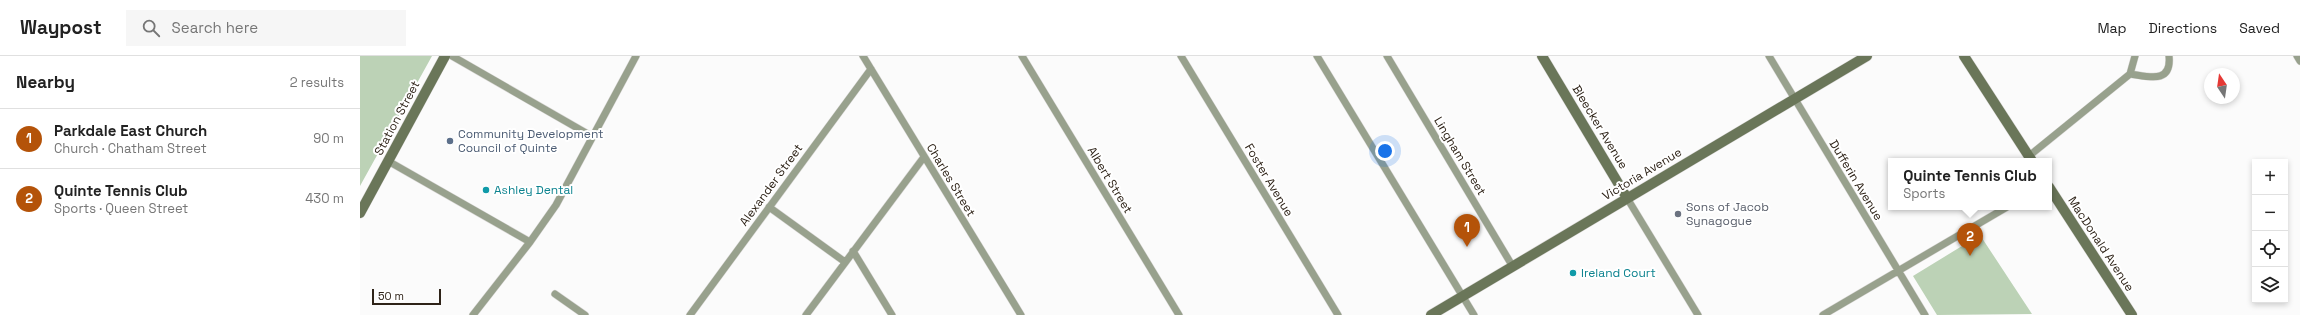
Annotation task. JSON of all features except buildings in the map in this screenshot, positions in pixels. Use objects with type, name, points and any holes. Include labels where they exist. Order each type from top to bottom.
[{"type":"street","name":"Station Street","points":[[360,213],[446,56]]},
{"type":"street","points":[[452,56],[593,137]]},
{"type":"street","points":[[473,315],[530,242],[556,205],[636,56]]},
{"type":"street","name":"Charles Street","points":[[863,56],[1021,315]]},
{"type":"street","name":"Albert Street","points":[[1022,56],[1180,315]]},
{"type":"street","name":"Foster Avenue","points":[[1182,56],[1338,315]]},
{"type":"street","points":[[1317,56],[1474,315]]},
{"type":"street","name":"Lingham Street","points":[[1387,56],[1513,267]]},
{"type":"street","name":"Bleecker Avenue","points":[[1542,56],[1698,315]]},
{"type":"street","name":"Dufferin Avenue","points":[[1769,56],[1924,315]]},
{"type":"street","name":"Victoria Avenue","points":[[1431,315],[1867,56]]},
{"type":"street","points":[[1964,56],[2029,158]]},
{"type":"street","points":[[2031,158],[2130,74],[2135,56]]},
{"type":"street","points":[[2130,74],[2156,78],[2163,75],[2168,68],[2169,56]]},
{"type":"street","points":[[2297,56],[2300,61]]},
{"type":"street","name":"Alexander Street","points":[[690,315],[871,69]]},
{"type":"street","points":[[806,315],[924,157]]},
{"type":"street","points":[[388,162],[530,242]]},
{"type":"street","name":"MacDonald Avenue","points":[[2052,192],[2132,315]]},
{"type":"street","points":[[769,207],[845,262]]},
{"type":"street","points":[[1823,315],[1896,270],[2002,210]]},
{"type":"street","points":[[853,252],[892,315]]},
{"type":"street","points":[[555,294],[584,315]]},
{"type":"green space","points":[[360,56],[432,56],[360,186]]},
{"type":"green space","points":[[1980,235],[2032,314],[1937,315],[1913,276]]},
{"type":"place","name":"Community Development Council of Quinte","points":[[450,141]]},
{"type":"place","name":"Ashley Dental","points":[[486,190]]},
{"type":"place","name":"Sons of Jacob Synagogue","points":[[1678,214]]},
{"type":"place","name":"Parkdale East Church","points":[[1467,247]]},
{"type":"place","name":"Quinte Tennis Club","points":[[1970,256]]},
{"type":"place","name":"Ireland Court","points":[[1573,273]]}]
